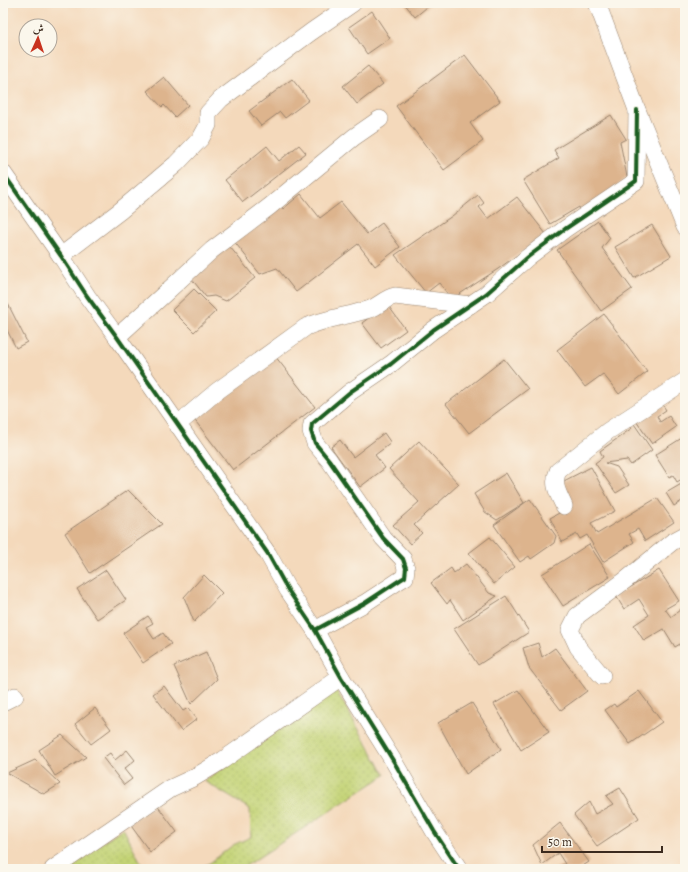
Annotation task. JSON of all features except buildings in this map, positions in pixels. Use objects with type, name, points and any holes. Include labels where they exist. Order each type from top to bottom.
[{"type":"street","points":[[61,256],[120,211],[176,164],[201,138],[208,125],[208,113],[221,99],[311,32],[353,3]]},
{"type":"street","points":[[597,3],[685,227]]},
{"type":"street","points":[[315,630],[365,603],[405,577],[406,568],[403,559],[382,538],[329,460],[315,443],[311,431],[312,424],[350,392],[391,364],[433,330],[486,294],[528,257],[636,181],[638,110]]},
{"type":"street","points":[[116,337],[212,250],[269,207],[354,137],[380,120]]},
{"type":"street","points":[[3,174],[268,554],[288,590],[315,630],[341,677],[458,869]]},
{"type":"street","points":[[178,424],[216,392],[306,326],[319,321],[372,309],[389,297],[395,296],[470,305]]},
{"type":"street","points":[[564,506],[554,479],[558,471],[608,431],[685,381]]},
{"type":"street","points":[[602,676],[578,647],[570,630],[577,616],[627,579],[672,542],[685,535]]},
{"type":"street","points":[[53,869],[171,788],[195,777],[223,760],[341,677]]},
{"type":"green space","points":[[336,690],[385,775],[241,869],[197,869],[210,863],[233,845],[251,837],[250,809],[204,781]]},
{"type":"green space","points":[[123,828],[144,869],[63,869]]},
{"type":"cycle path","points":[[315,630],[365,603],[405,577],[406,568],[403,559],[383,538],[329,460],[315,443],[311,431],[312,424],[350,392],[391,364],[433,330],[486,294],[528,257],[565,229],[636,181],[637,110]]},
{"type":"cycle path","points":[[3,173],[87,296],[268,554],[288,590],[315,630],[341,677],[394,762],[434,831],[459,869]]}]
